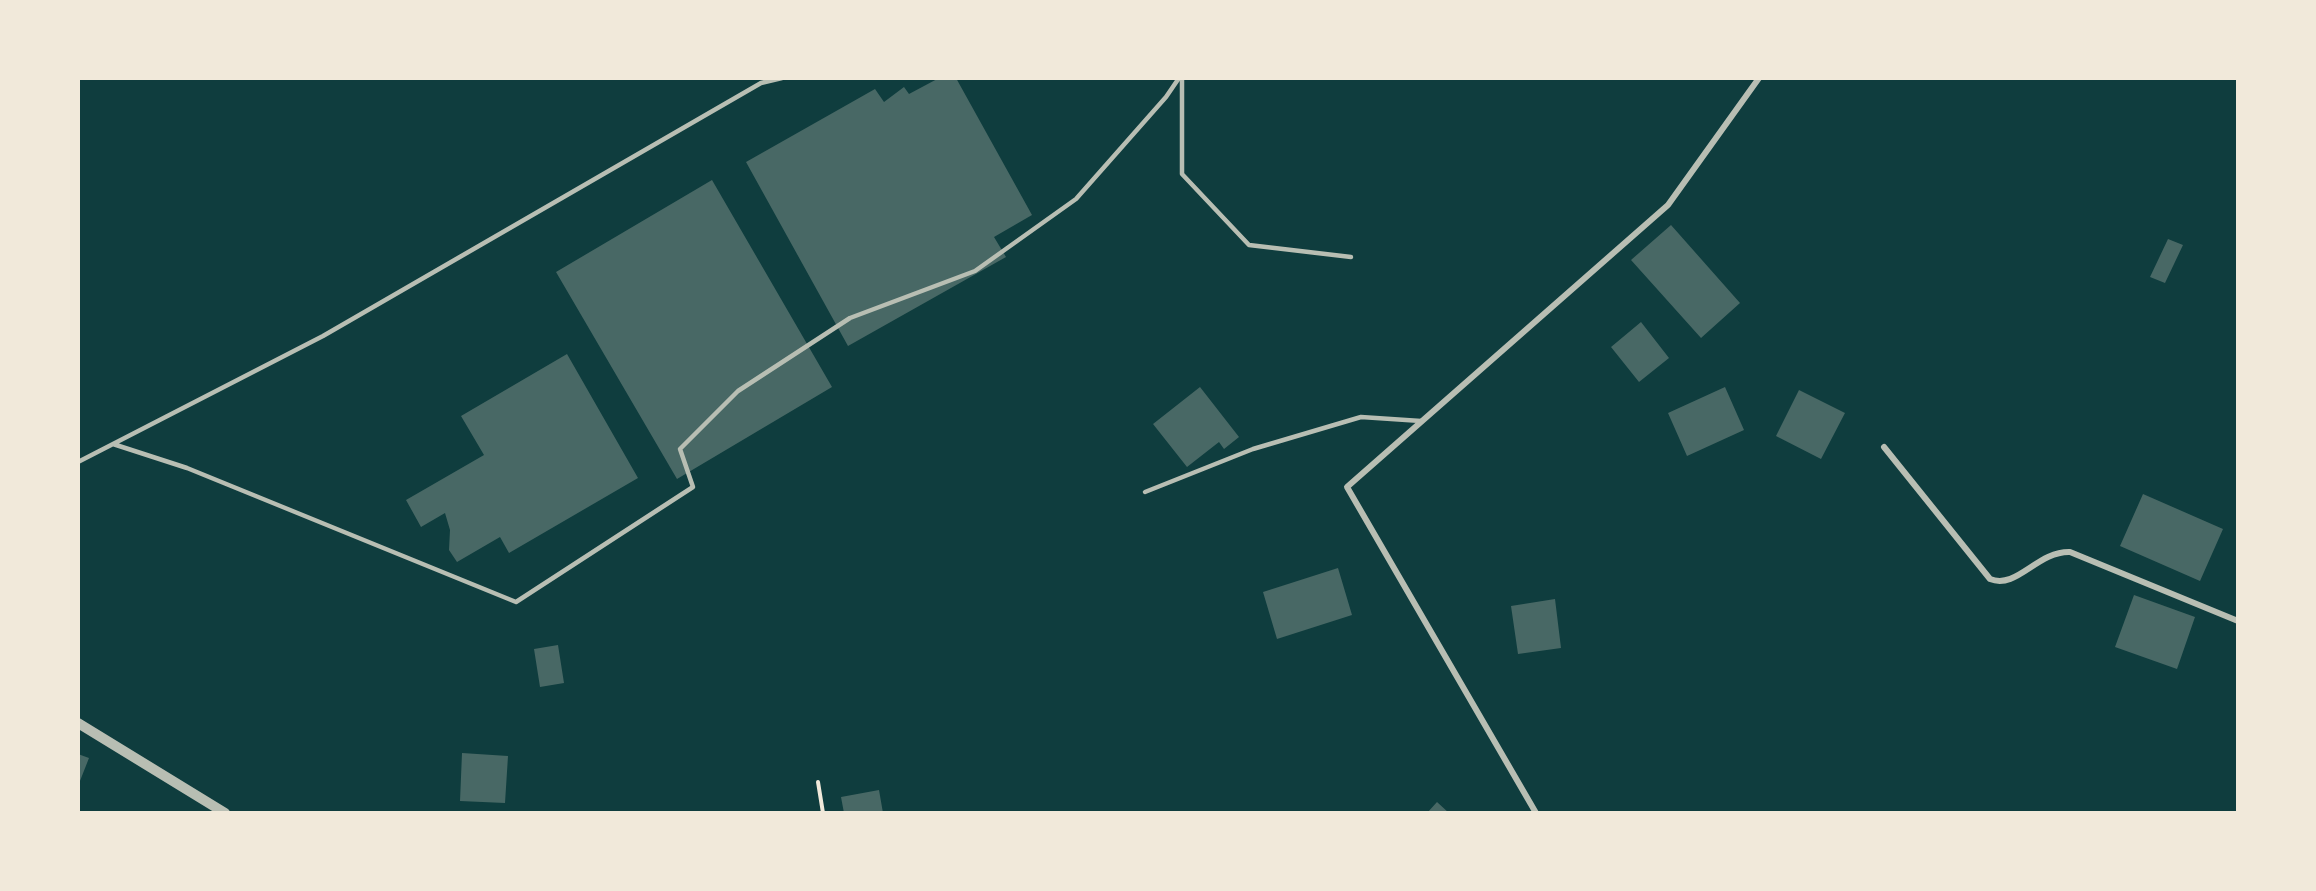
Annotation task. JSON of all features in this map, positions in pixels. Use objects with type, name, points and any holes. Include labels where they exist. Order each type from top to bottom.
[{"type":"street","points":[[1536,813],[1347,487],[1668,205],[1759,78]]},
{"type":"street","points":[[1884,447],[1990,579],[2000,583],[2009,581],[2043,557],[2058,552],[2070,552],[2238,621]]},
{"type":"street","points":[[78,723],[225,813]]},
{"type":"lane","points":[[78,462],[323,336],[761,83],[782,78]]},
{"type":"lane","points":[[113,444],[186,468],[516,602],[693,487],[680,450],[738,391],[850,318],[975,272],[1076,199],[1180,78]]},
{"type":"lane","points":[[1180,78],[1182,174],[1249,245],[1351,257]]},
{"type":"lane","points":[[1145,492],[1253,449],[1361,417],[1421,421]]},
{"type":"path","points":[[1385,78],[1394,78]]},
{"type":"path","points":[[818,782],[823,813]]},
{"type":"building","points":[[939,78],[956,78],[1032,215],[994,237],[1006,257],[848,346],[746,162],[875,89],[884,102],[904,87],[909,94]]},
{"type":"building","points":[[712,180],[832,387],[677,479],[556,272]]},
{"type":"building","points":[[1671,225],[1740,303],[1701,338],[1631,260]]},
{"type":"building","points":[[2168,239],[2183,245],[2165,283],[2150,277]]},
{"type":"building","points":[[1641,322],[1669,358],[1639,382],[1611,347]]},
{"type":"building","points":[[567,354],[638,478],[509,553],[500,537],[457,562],[449,550],[450,530],[445,513],[421,527],[406,500],[484,455],[461,416]]},
{"type":"building","points":[[1200,387],[1239,437],[1224,449],[1219,442],[1187,467],[1153,424]]},
{"type":"building","points":[[1725,387],[1744,430],[1687,456],[1668,413]]},
{"type":"building","points":[[1799,390],[1845,413],[1821,459],[1776,436]]},
{"type":"building","points":[[2143,494],[2223,529],[2200,581],[2120,546]]},
{"type":"building","points":[[1338,568],[1352,615],[1277,639],[1263,592]]},
{"type":"building","points":[[2134,595],[2195,617],[2177,669],[2115,647]]},
{"type":"building","points":[[1555,599],[1561,648],[1518,654],[1511,606]]},
{"type":"building","points":[[558,645],[564,683],[540,687],[534,649]]},
{"type":"building","points":[[462,753],[508,756],[505,803],[460,801]]},
{"type":"building","points":[[78,754],[89,758],[78,786]]},
{"type":"building","points":[[879,790],[883,813],[844,813],[841,797]]},
{"type":"building","points":[[1437,802],[1449,813],[1427,813]]}]
